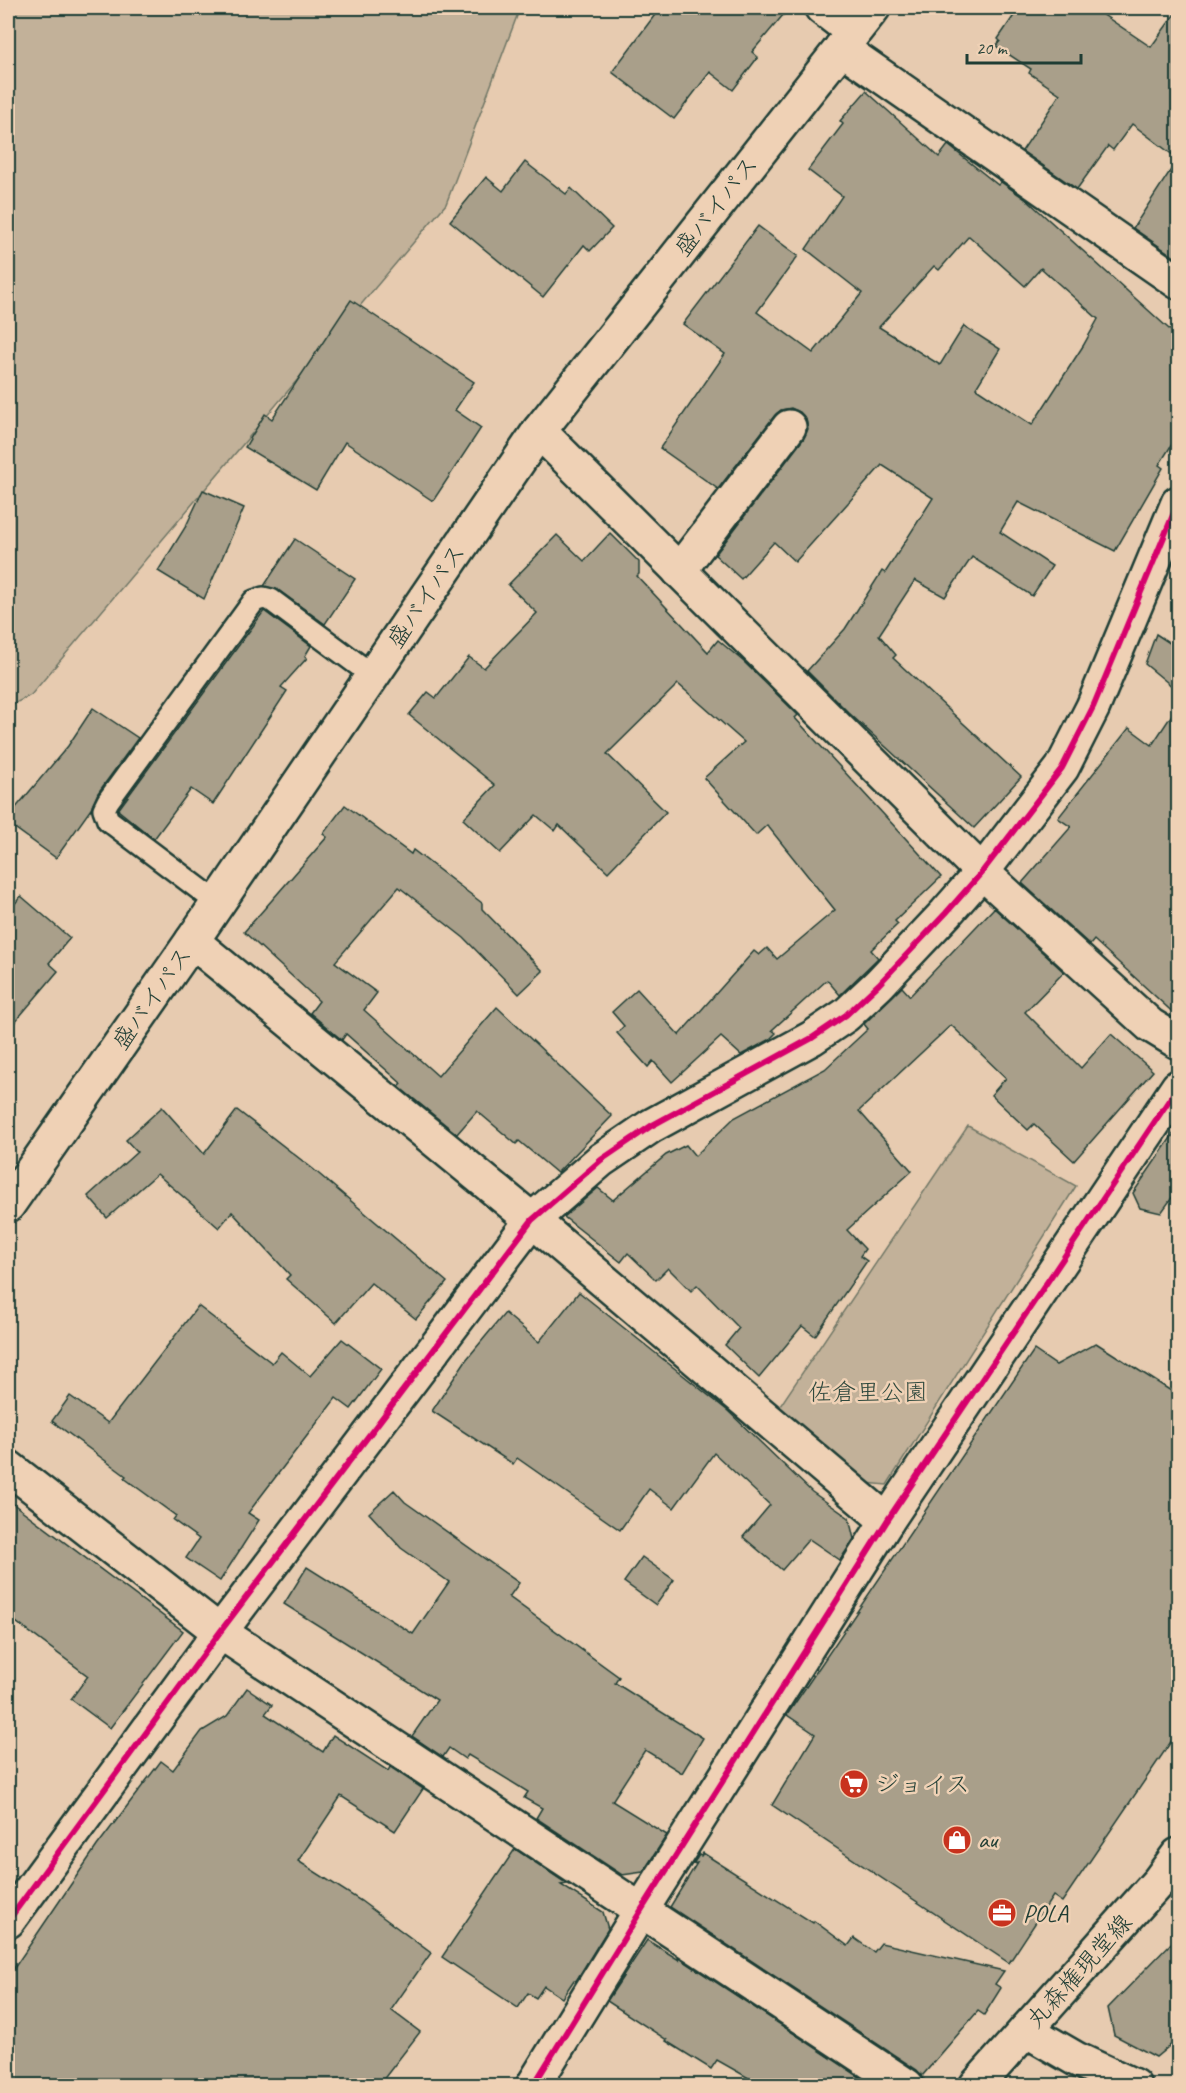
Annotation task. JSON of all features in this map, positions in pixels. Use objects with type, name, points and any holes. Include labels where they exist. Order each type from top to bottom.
[{"type":"main road","points":[[822,8],[856,29],[1179,282]]},
{"type":"main road","name":"盛バイパス","points":[[8,1205],[192,941],[539,431],[856,29]]},
{"type":"main road","points":[[679,571],[789,427]]},
{"type":"main road","points":[[539,431],[982,872],[1150,1025],[1179,1042]]},
{"type":"main road","points":[[13,1903],[532,1220],[601,1160],[651,1126],[812,1038],[846,1014],[879,984],[982,872],[1062,768],[1093,707],[1179,503]]},
{"type":"main road","points":[[192,941],[532,1220],[887,1521]]},
{"type":"main road","points":[[533,2085],[887,1521],[1179,1087]]},
{"type":"main road","points":[[8,1467],[220,1632],[907,2085]]},
{"type":"main road","name":"丸森権現堂線","points":[[976,2085],[1159,1881],[1179,1855]]},
{"type":"main road","points":[[1026,2030],[1076,2059],[1134,2085]]},
{"type":"lane","points":[[218,903],[108,820],[104,808],[108,801],[254,601],[263,598],[271,600],[372,675]]},
{"type":"green space","points":[[8,8],[520,8],[446,204],[31,695],[8,707]]},
{"type":"green space","name":"佐倉里公園","points":[[968,1126],[1076,1186],[887,1485],[866,1483],[778,1409]]},
{"type":"building","points":[[660,8],[789,8],[752,52],[758,57],[733,90],[710,72],[674,119],[612,72]]},
{"type":"building","points":[[1019,8],[1093,8],[1151,47],[1179,8],[1179,260],[1133,228],[1178,159],[1132,124],[1113,150],[1108,146],[1077,189],[1022,151],[1060,94],[1029,73],[1031,69],[996,46],[1000,41],[998,39]]},
{"type":"building","points":[[866,91],[939,157],[948,145],[998,185],[1001,182],[1028,201],[1179,338],[1179,433],[1159,465],[1163,468],[1115,551],[1018,502],[1000,532],[1052,566],[1032,596],[972,557],[945,597],[915,580],[879,635],[896,655],[893,658],[1021,777],[974,828],[849,713],[807,671],[845,629],[882,571],[885,573],[933,498],[882,465],[795,562],[774,542],[741,579],[715,555],[804,438],[808,429],[806,419],[800,412],[791,408],[781,410],[718,489],[660,448],[725,354],[683,324],[758,226],[798,256],[757,312],[813,353],[862,293],[806,249],[842,196],[808,170],[843,124],[840,121]],"holes":[[[969,236],[1025,286],[1041,268],[1098,319],[1032,425],[976,388],[1000,349],[964,326],[940,365],[879,327],[934,266],[939,270]]]},
{"type":"building","points":[[525,162],[566,194],[571,188],[612,228],[590,251],[584,245],[543,297],[450,221],[486,177],[503,191]]},
{"type":"building","points":[[351,300],[474,382],[455,410],[481,428],[433,501],[345,442],[316,490],[245,447],[265,414],[272,419]]},
{"type":"building","points":[[203,490],[244,508],[204,599],[158,571],[186,526]]},
{"type":"building","points":[[610,533],[639,562],[637,576],[708,652],[718,640],[744,662],[798,715],[795,718],[941,877],[895,921],[898,924],[871,950],[878,958],[840,995],[827,980],[772,1030],[776,1033],[769,1040],[741,1055],[721,1037],[672,1082],[653,1061],[648,1067],[617,1033],[624,1026],[612,1012],[637,989],[679,1035],[754,951],[759,955],[767,948],[777,959],[835,910],[767,825],[756,835],[704,778],[744,742],[678,684],[607,754],[666,812],[608,872],[559,825],[555,831],[536,815],[500,853],[463,819],[495,785],[409,715],[428,692],[436,698],[469,657],[484,668],[537,613],[508,585],[557,535],[584,561]]},
{"type":"building","points":[[295,539],[355,579],[325,624],[278,590],[264,586]]},
{"type":"building","points":[[264,611],[311,646],[305,656],[307,658],[281,687],[287,691],[213,804],[191,789],[154,839],[118,810]]},
{"type":"building","points":[[1156,634],[1179,649],[1179,692],[1145,664]]},
{"type":"building","points":[[1179,704],[1179,1018],[1094,940],[1090,945],[1022,883],[1071,827],[1058,818],[1129,728],[1152,745]]},
{"type":"building","points":[[93,708],[138,738],[98,793],[91,809],[56,858],[8,823],[8,817],[68,746]]},
{"type":"building","points":[[345,805],[411,854],[413,850],[482,903],[482,909],[543,971],[519,994],[464,938],[399,887],[335,962],[377,993],[364,1010],[438,1076],[497,1007],[612,1116],[557,1173],[519,1141],[516,1144],[477,1111],[457,1134],[399,1087],[402,1084],[346,1034],[342,1040],[310,1013],[319,1001],[244,932],[327,837],[323,834]]},
{"type":"building","points":[[21,896],[70,938],[49,963],[58,971],[8,1030],[8,912]]},
{"type":"building","points":[[994,908],[1064,972],[1025,1012],[1081,1068],[1111,1034],[1153,1071],[1074,1161],[1034,1124],[1028,1130],[991,1095],[1006,1078],[951,1025],[859,1111],[912,1171],[847,1230],[865,1249],[860,1256],[867,1261],[815,1336],[802,1326],[759,1378],[725,1345],[739,1328],[697,1285],[691,1291],[668,1268],[656,1280],[628,1253],[621,1262],[564,1217],[598,1188],[613,1200],[666,1155],[686,1145],[695,1156],[734,1118],[825,1069],[868,1029],[864,1024],[902,987],[910,996]]},
{"type":"building","points":[[162,1107],[204,1154],[237,1110],[313,1169],[447,1282],[416,1319],[371,1283],[336,1323],[286,1279],[290,1275],[232,1212],[219,1228],[157,1174],[107,1218],[88,1196],[137,1152],[126,1140]]},
{"type":"building","points":[[1179,1126],[1179,1188],[1161,1213],[1140,1208],[1133,1193]]},
{"type":"building","points":[[579,1292],[728,1411],[812,1492],[849,1518],[854,1539],[840,1560],[809,1539],[782,1570],[743,1537],[770,1505],[714,1453],[674,1508],[649,1489],[620,1530],[517,1458],[513,1464],[432,1411],[466,1360],[505,1313],[539,1342]]},
{"type":"building","points":[[198,1306],[272,1363],[281,1352],[310,1376],[342,1339],[381,1369],[351,1409],[336,1398],[248,1513],[259,1520],[220,1581],[186,1558],[199,1539],[173,1520],[176,1516],[52,1421],[70,1396],[108,1423]]},
{"type":"building","points":[[1096,1343],[1179,1396],[1179,1730],[1062,1902],[1053,1896],[1009,1963],[772,1805],[815,1734],[787,1715],[1034,1350],[1056,1365]]},
{"type":"building","points":[[394,1490],[405,1502],[519,1583],[509,1597],[619,1677],[615,1683],[703,1738],[682,1773],[645,1750],[612,1801],[667,1835],[643,1872],[622,1875],[536,1818],[542,1808],[524,1798],[528,1792],[468,1755],[465,1759],[449,1748],[443,1757],[412,1736],[437,1700],[284,1604],[307,1567],[413,1634],[449,1582],[401,1548],[369,1513]]},
{"type":"building","points":[[8,1500],[183,1631],[110,1728],[71,1699],[88,1676],[8,1616]]},
{"type":"building","points":[[642,1557],[674,1580],[656,1605],[624,1582]]},
{"type":"building","points":[[247,1688],[272,1705],[265,1714],[323,1752],[333,1735],[388,1771],[390,1767],[423,1789],[395,1831],[341,1796],[298,1861],[361,1901],[431,1953],[391,2010],[420,2032],[379,2085],[8,2085],[8,1977],[97,1846],[161,1761],[173,1770],[202,1731],[227,1716]]},
{"type":"building","points":[[515,1849],[567,1884],[561,1885],[603,1912],[608,1929],[576,1981],[574,1980],[562,1998],[544,1986],[536,1998],[528,1993],[518,2008],[442,1957]]},
{"type":"building","points":[[703,1853],[813,1923],[814,1921],[848,1946],[854,1938],[874,1952],[881,1943],[1004,1971],[995,1984],[1001,1988],[984,2015],[978,2011],[922,2076],[917,2070],[670,1907],[697,1863],[693,1864]]},
{"type":"building","points":[[1179,1935],[1179,2038],[1156,2057],[1114,2035],[1108,2008]]},
{"type":"building","points":[[647,1940],[679,1960],[678,1957],[872,2085],[761,2085],[717,2060],[711,2069],[666,2041],[607,2001]]},
{"type":"cycle path","points":[[8,1921],[220,1632],[532,1220],[601,1160],[651,1126],[812,1038],[846,1015],[879,984],[982,872],[1062,768],[1093,707],[1178,503]]},
{"type":"cycle path","points":[[533,2086],[887,1521],[1178,1087]]},
{"type":"place","name":"ジョイス","points":[[854,1784]]},
{"type":"place","name":"au","points":[[957,1840]]},
{"type":"place","name":"POLA","points":[[1002,1913]]}]
